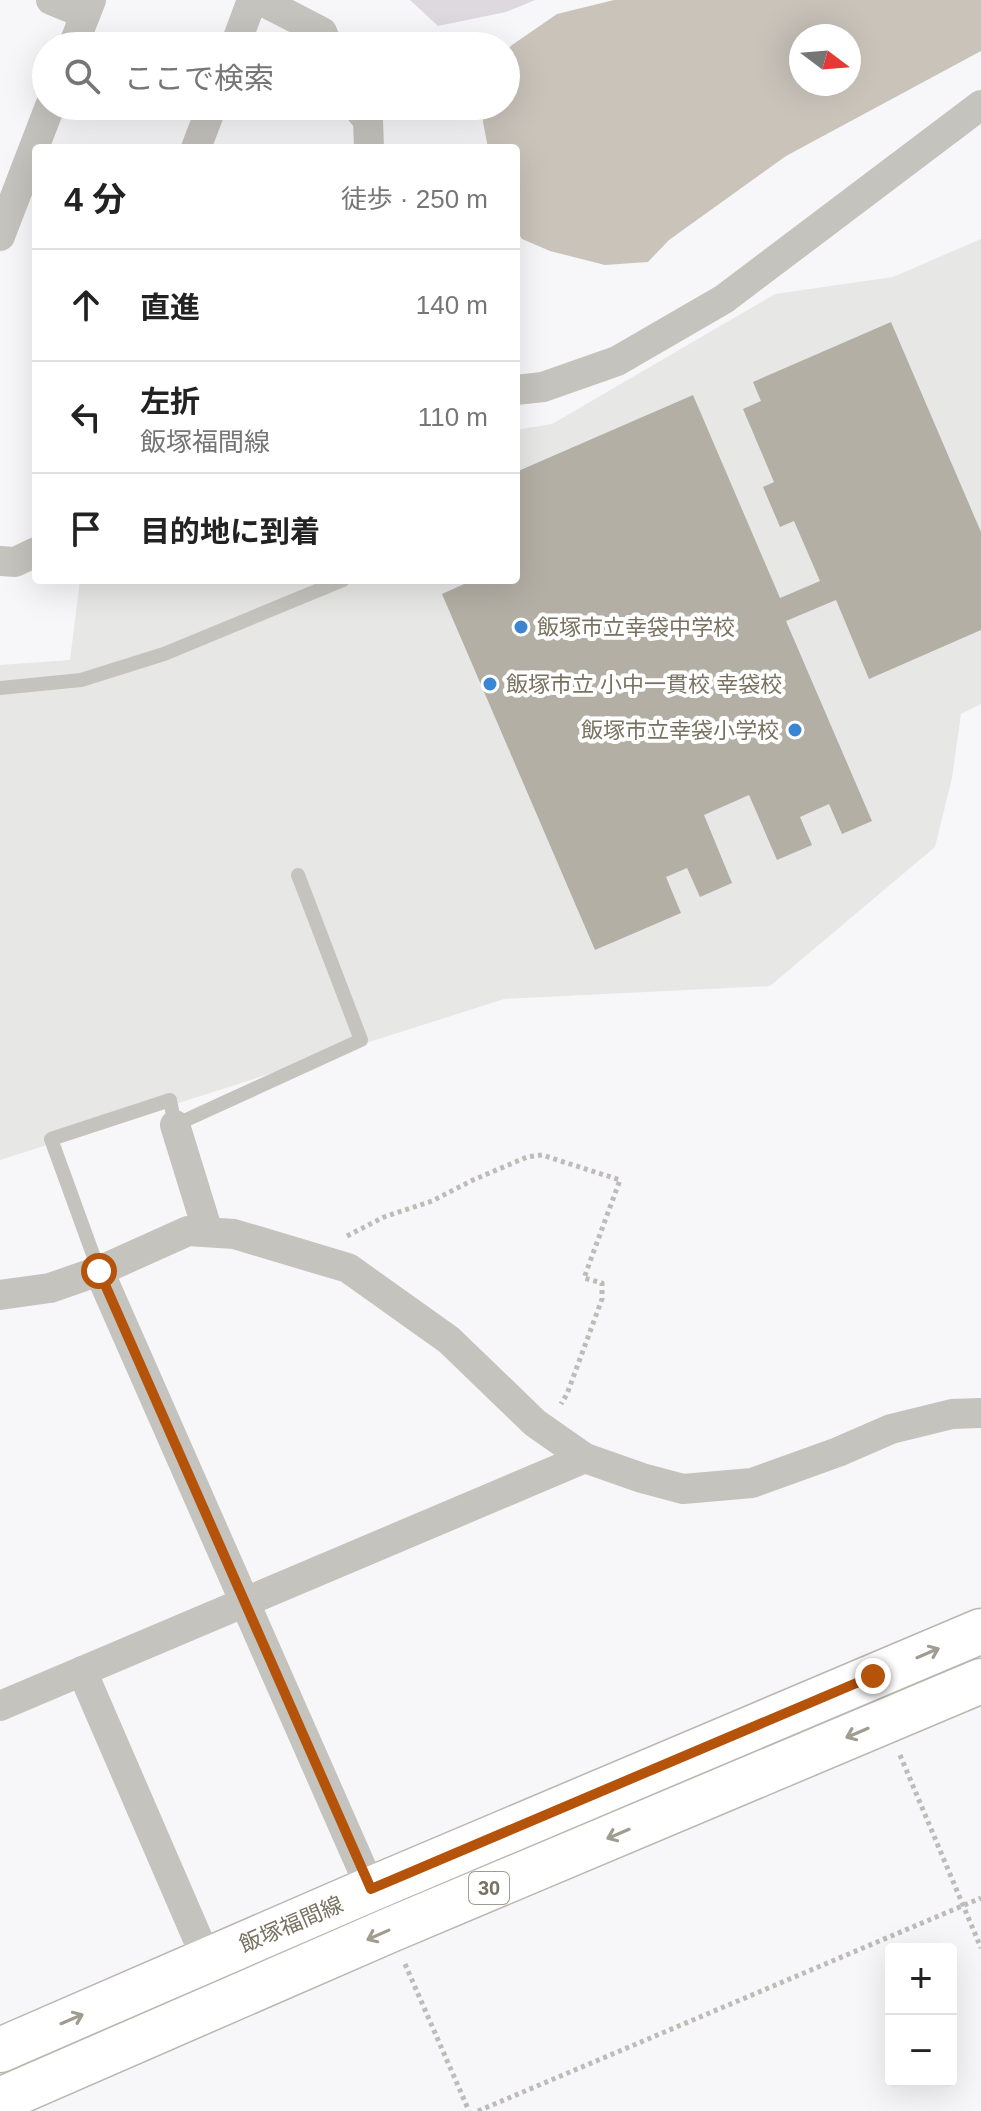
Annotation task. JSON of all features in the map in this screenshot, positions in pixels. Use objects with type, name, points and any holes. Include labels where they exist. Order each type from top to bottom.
[{"type":"main road","name":"飯塚福間線","points":[[0,2050],[981,1631]]},
{"type":"main road","name":"飯塚福間線","points":[[0,2100],[390,1930],[981,1681]]},
{"type":"street","points":[[51,0],[88,7],[78,32]]},
{"type":"street","points":[[240,32],[252,0]]},
{"type":"street","points":[[260,0],[322,32]]},
{"type":"street","points":[[520,390],[543,387],[617,361],[724,299],[981,105]]},
{"type":"street","points":[[35,144],[45,120]]},
{"type":"street","points":[[198,144],[207,120]]},
{"type":"street","points":[[368,120],[369,144]]},
{"type":"street","points":[[0,236],[32,153]]},
{"type":"street","points":[[0,561],[15,562],[32,554]]},
{"type":"street","points":[[175,1125],[208,1232]]},
{"type":"street","points":[[0,1295],[50,1288],[99,1271],[188,1231],[234,1234],[348,1268],[449,1340],[535,1423],[585,1458],[683,1489],[752,1483],[891,1429],[952,1414],[981,1413]]},
{"type":"street","points":[[99,1271],[371,1889]]},
{"type":"street","points":[[0,1706],[585,1458]]},
{"type":"street","points":[[82,1671],[207,1960]]},
{"type":"lane","points":[[0,688],[81,680],[164,654],[333,584]]},
{"type":"lane","points":[[99,1271],[51,1139],[170,1100],[175,1125],[361,1040],[298,875]]},
{"type":"path","points":[[332,1264],[342,1238],[527,1157],[542,1155],[620,1180],[584,1278],[602,1283],[602,1299],[567,1394],[546,1430]]},
{"type":"path","points":[[886,1721],[981,1948]]},
{"type":"path","points":[[478,2111],[981,1898]]},
{"type":"path","points":[[390,1930],[469,2111]]},
{"type":"shaded area","points":[[410,0],[535,0],[506,12],[438,26]]},
{"type":"shaded area","points":[[614,0],[981,0],[981,51],[786,156],[669,240],[648,262],[605,265],[550,251],[522,239],[520,144],[487,144],[483,122],[520,120],[520,39],[557,14]]},
{"type":"shaded area","name":"飯塚市立 小中一貫校 幸袋校","points":[[981,239],[981,704],[961,714],[952,778],[935,847],[770,986],[504,999],[0,1160],[0,665],[70,660],[80,584],[520,584],[520,429],[552,424],[775,294],[893,277]]},
{"type":"building","points":[[891,322],[981,532],[981,630],[869,679],[836,600],[786,621],[872,821],[842,834],[829,804],[800,817],[812,845],[777,860],[749,795],[704,815],[732,883],[700,897],[687,868],[666,877],[681,913],[595,950],[442,594],[464,584],[520,584],[520,470],[693,395],[780,598],[820,581],[794,521],[780,527],[763,487],[774,482],[743,409],[761,401],[753,382]]},
{"type":"place","name":"飯塚市立幸袋中学校","points":[[521,627]]},
{"type":"place","name":"飯塚市立 小中一貫校 幸袋校","points":[[490,684]]},
{"type":"place","name":"飯塚市立幸袋小学校","points":[[795,730]]},
{"type":"route","points":[[99,1271],[371,1889],[873,1676]]}]
